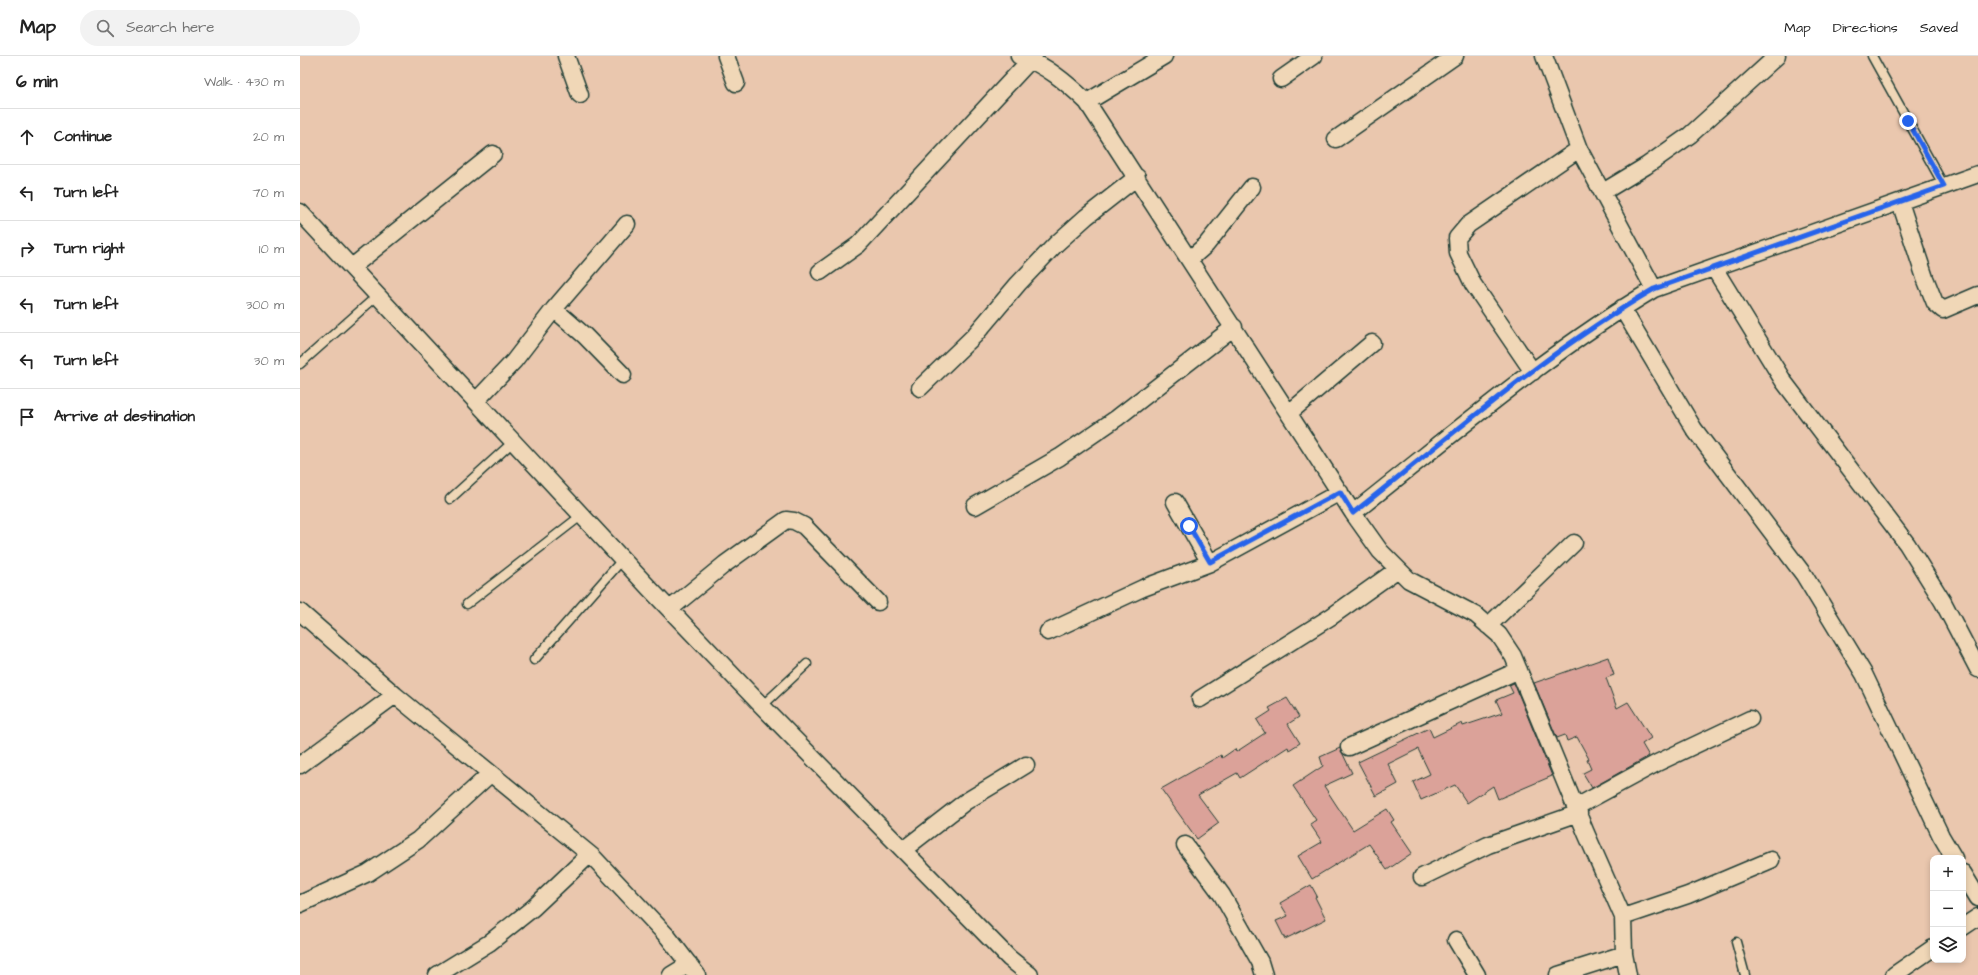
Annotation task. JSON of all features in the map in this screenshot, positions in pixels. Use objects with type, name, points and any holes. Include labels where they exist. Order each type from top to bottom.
[{"type":"street","points":[[566,56],[580,95]]},
{"type":"street","points":[[726,56],[736,83]]},
{"type":"street","points":[[1087,102],[1164,56]]},
{"type":"street","points":[[1281,79],[1314,56]]},
{"type":"street","points":[[1336,139],[1454,56]]},
{"type":"street","points":[[1544,56],[1579,149],[1654,289]]},
{"type":"street","points":[[1603,192],[1646,166],[1690,134],[1777,56]]},
{"type":"street","points":[[820,272],[858,245],[952,146],[1027,57],[1065,82],[1087,102],[1137,177],[1353,513],[1380,551],[1409,580],[1476,615],[1499,635],[1513,656],[1623,916],[1624,954],[1628,975]]},
{"type":"street","points":[[1533,372],[1473,284],[1458,253],[1457,238],[1468,225],[1579,149]]},
{"type":"street","points":[[352,267],[493,154]]},
{"type":"street","points":[[1353,513],[1574,341],[1622,308],[1654,289],[1978,174]]},
{"type":"street","points":[[920,388],[974,336],[1018,284],[1056,244],[1137,177]]},
{"type":"street","points":[[1190,259],[1210,240],[1252,187]]},
{"type":"street","points":[[1900,202],[1925,278],[1935,303],[1943,310],[1978,295]]},
{"type":"street","points":[[300,212],[623,560],[762,706],[1009,958],[1030,975]]},
{"type":"street","points":[[476,400],[514,361],[554,309],[627,224]]},
{"type":"street","points":[[1714,268],[1784,382],[1907,544],[1943,602],[1978,670]]},
{"type":"street","points":[[1622,308],[1694,429],[1808,581],[1864,674],[1952,855]]},
{"type":"street","points":[[554,309],[584,336],[623,375]]},
{"type":"street","points":[[975,506],[1066,452],[1117,418],[1234,327]]},
{"type":"street","points":[[1289,413],[1372,343]]},
{"type":"street","points":[[1048,632],[1143,588],[1210,562],[1340,492]]},
{"type":"street","points":[[1175,502],[1210,562]]},
{"type":"street","points":[[670,609],[725,564],[786,520],[794,521],[804,526],[878,602]]},
{"type":"street","points":[[1488,626],[1574,543]]},
{"type":"street","points":[[1200,700],[1332,616],[1398,569]]},
{"type":"street","points":[[300,613],[395,695],[589,855],[668,937],[693,970],[671,975]]},
{"type":"street","points":[[1349,747],[1519,670]]},
{"type":"street","points":[[300,764],[395,695]]},
{"type":"street","points":[[1422,877],[1488,844],[1577,810],[1657,763],[1750,719]]},
{"type":"street","points":[[903,850],[965,802],[1026,765]]},
{"type":"street","points":[[300,904],[368,873],[418,840],[490,774]]},
{"type":"street","points":[[1185,845],[1222,895],[1260,962],[1264,975]]},
{"type":"street","points":[[437,975],[489,943],[533,908],[589,855]]},
{"type":"street","points":[[1623,916],[1688,895],[1770,860]]},
{"type":"street","points":[[1966,878],[1978,898]]},
{"type":"street","points":[[1964,927],[1978,917]]},
{"type":"street","points":[[1456,940],[1477,975]]},
{"type":"street","points":[[1894,975],[1930,950]]},
{"type":"street","points":[[1558,975],[1624,954]]},
{"type":"lane","points":[[1872,56],[1944,186]]},
{"type":"lane","points":[[300,364],[378,295]]},
{"type":"lane","points":[[450,499],[514,441]]},
{"type":"lane","points":[[467,604],[582,515]]},
{"type":"lane","points":[[534,660],[623,560]]},
{"type":"lane","points":[[762,706],[808,664]]},
{"type":"lane","points":[[1736,942],[1746,975]]},
{"type":"building","points":[[1608,657],[1614,675],[1606,678],[1617,708],[1628,702],[1651,738],[1642,744],[1649,756],[1592,788],[1583,773],[1591,769],[1587,760],[1589,759],[1577,737],[1567,741],[1565,735],[1557,738],[1534,683]]},
{"type":"building","points":[[1514,683],[1552,776],[1498,799],[1493,786],[1467,803],[1455,785],[1421,800],[1413,782],[1430,774],[1418,749],[1388,764],[1398,784],[1376,796],[1358,762],[1429,728],[1433,737],[1462,723],[1463,726],[1502,713],[1496,700],[1513,693],[1509,685]]},
{"type":"building","points":[[1287,698],[1299,717],[1288,724],[1300,743],[1289,750],[1288,747],[1240,778],[1237,773],[1198,795],[1219,823],[1197,839],[1161,789],[1221,755],[1222,758],[1235,749],[1236,752],[1265,733],[1257,720],[1271,711],[1269,708]]},
{"type":"building","points":[[1340,748],[1352,773],[1324,786],[1353,830],[1387,809],[1394,820],[1391,822],[1412,853],[1387,870],[1369,844],[1312,879],[1298,856],[1322,842],[1310,824],[1316,820],[1293,786],[1323,766],[1320,757]]},
{"type":"building","points":[[1311,885],[1326,919],[1285,939],[1276,921],[1288,916],[1280,903]]},
{"type":"route","points":[[1189,526],[1210,562],[1340,492],[1353,513],[1574,341],[1622,308],[1654,289],[1944,186],[1908,121]]}]
